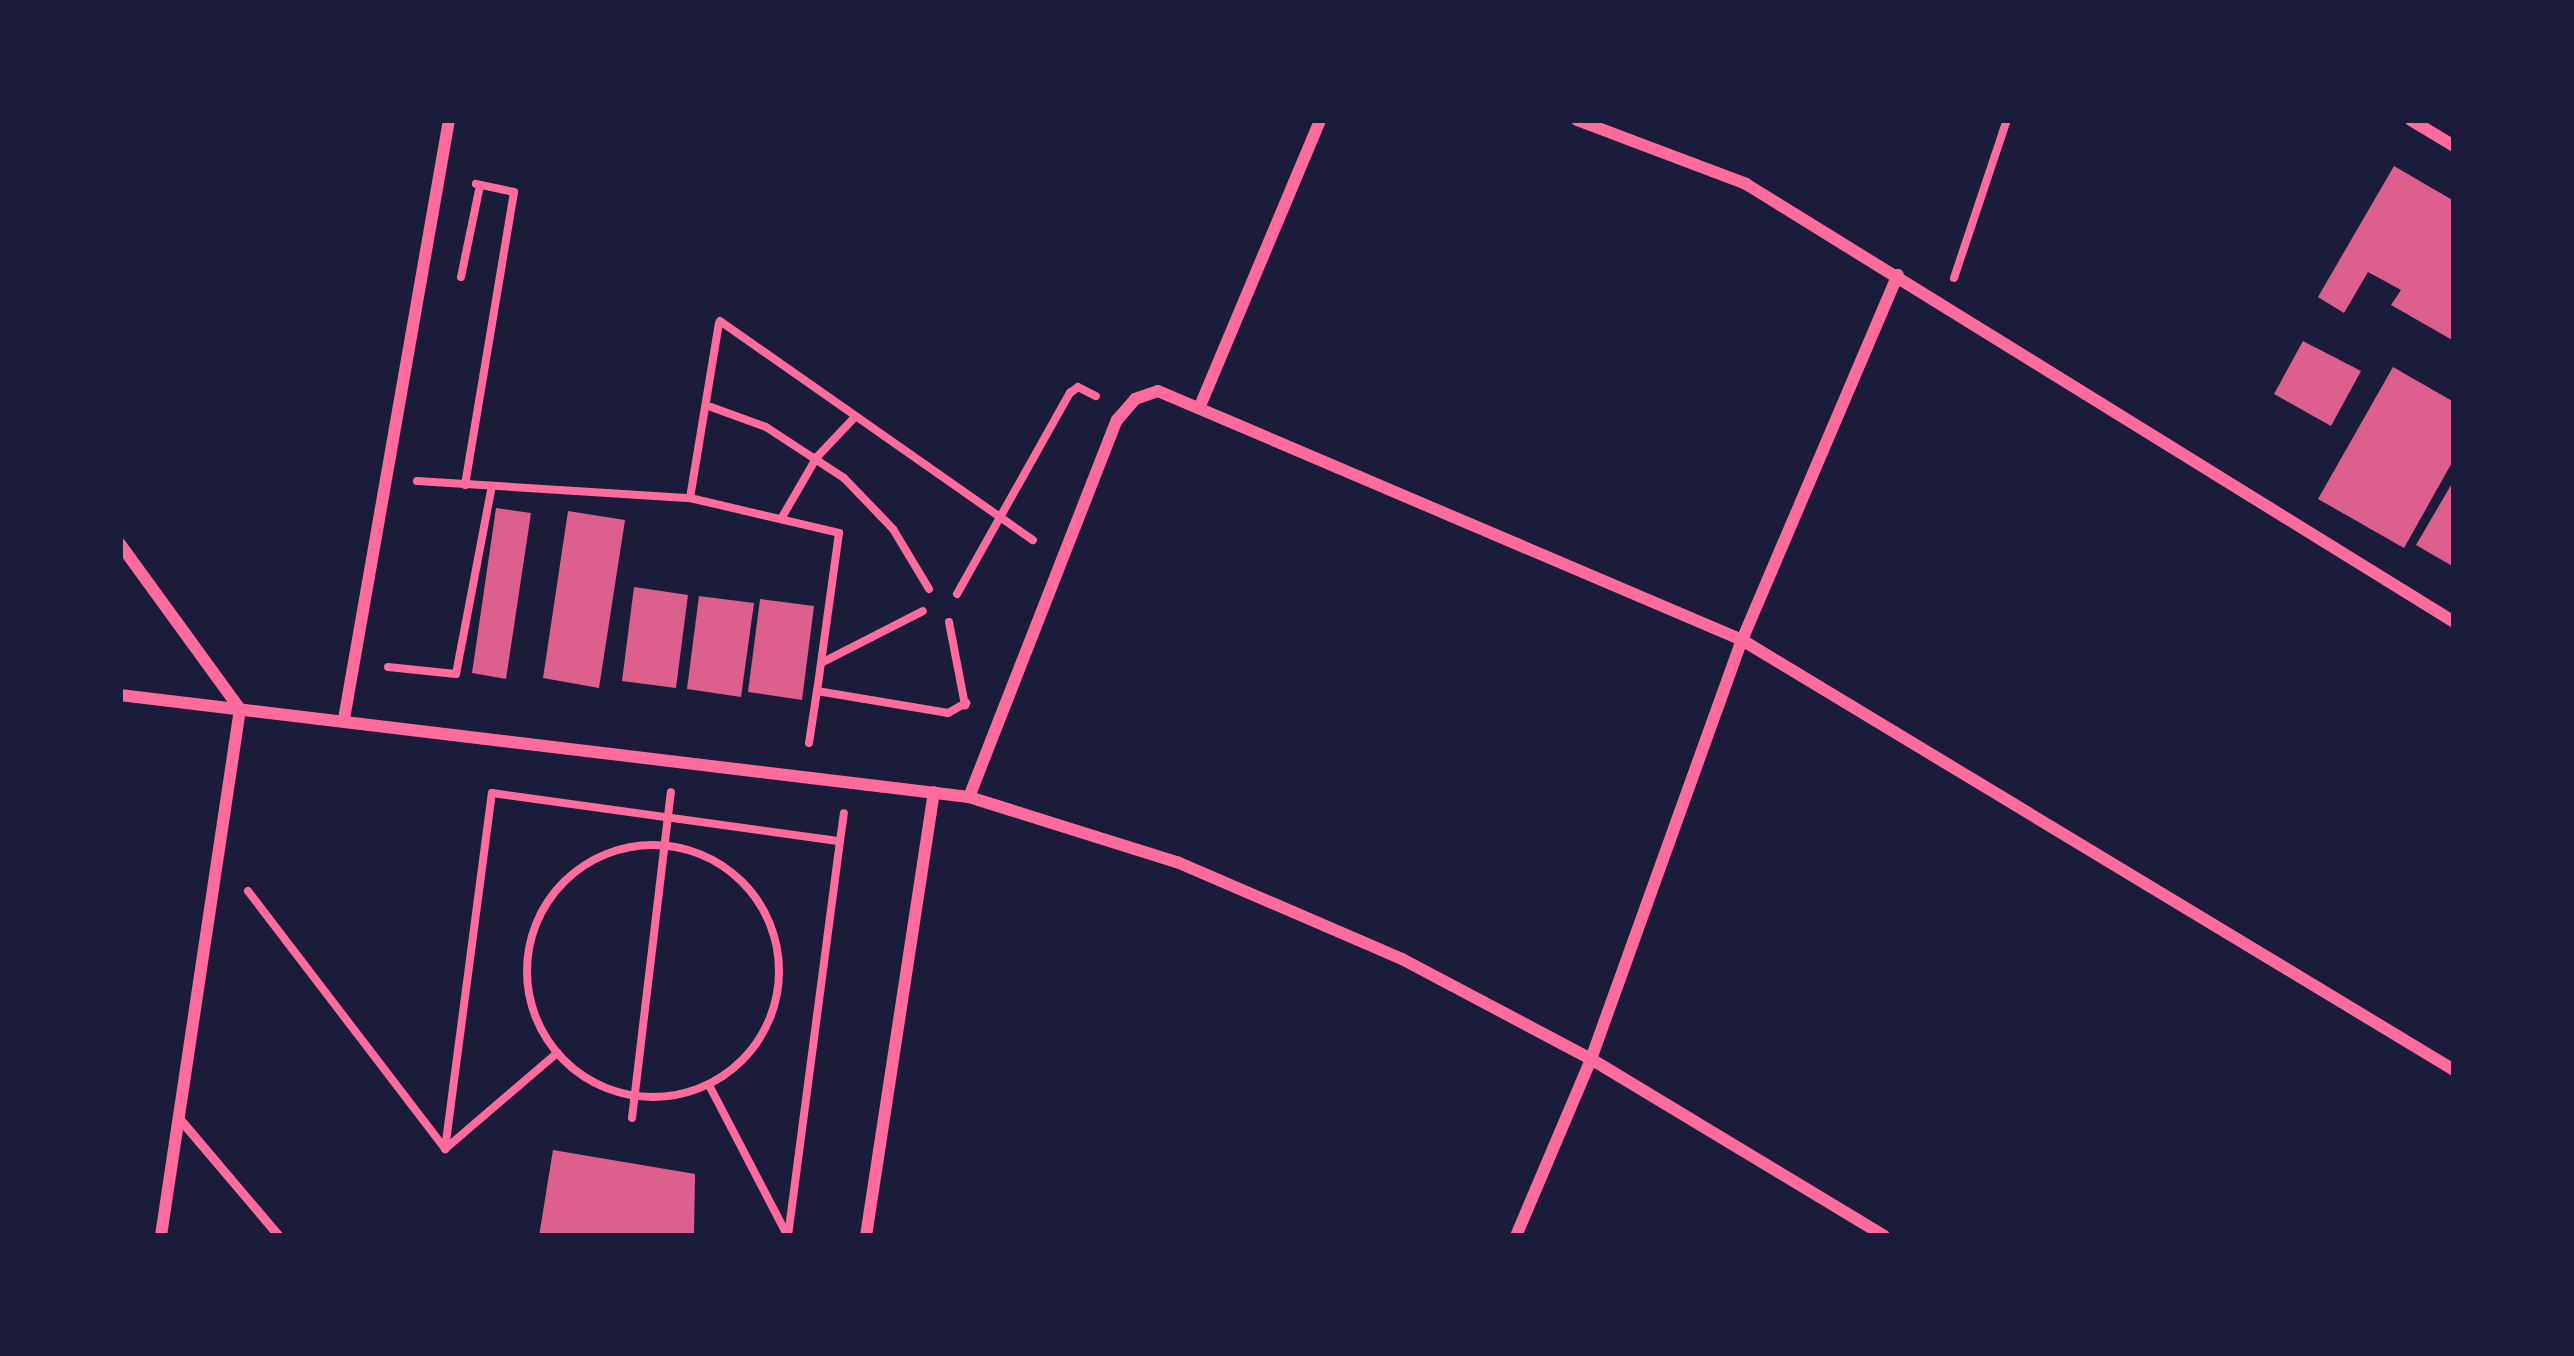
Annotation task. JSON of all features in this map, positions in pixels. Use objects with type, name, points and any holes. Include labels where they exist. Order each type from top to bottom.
[{"type":"street","points":[[344,719],[449,120]]},
{"type":"street","points":[[1200,406],[1320,120]]},
{"type":"street","points":[[1577,120],[1746,184],[2454,622]]},
{"type":"street","points":[[2411,120],[2454,146]]},
{"type":"street","points":[[1516,1236],[1591,1059],[1742,640],[1898,275]]},
{"type":"street","points":[[969,796],[1117,420],[1135,399],[1158,392],[1742,640],[2454,1070]]},
{"type":"street","points":[[120,544],[240,710],[160,1236]]},
{"type":"street","points":[[120,695],[969,796],[1198,871],[1402,959],[1591,1059],[1884,1236]]},
{"type":"street","points":[[866,1236],[934,792]]},
{"type":"lane","points":[[178,1117],[279,1236]]},
{"type":"path","points":[[1946,304],[2007,120]]},
{"type":"path","points":[[439,176],[514,192],[465,485]]},
{"type":"path","points":[[690,498],[711,407],[719,321],[1033,541]]},
{"type":"path","points":[[957,594],[1070,393],[1090,389],[1099,415]]},
{"type":"path","points":[[711,407],[817,457],[893,529],[929,589]]},
{"type":"path","points":[[781,519],[817,457],[853,419]]},
{"type":"path","points":[[386,479],[690,498],[839,533],[804,777]]},
{"type":"path","points":[[380,666],[456,674],[491,486]]},
{"type":"path","points":[[1027,559],[1044,520]]},
{"type":"path","points":[[821,663],[923,611]]},
{"type":"path","points":[[949,622],[964,705]]},
{"type":"path","points":[[817,691],[948,713],[964,705],[978,688]]},
{"type":"path","points":[[964,705],[1001,716]]},
{"type":"path","points":[[632,1118],[676,760]]},
{"type":"path","points":[[445,1149],[492,793],[840,842],[788,1236]]},
{"type":"path","points":[[665,845],[694,852],[744,884],[768,921],[779,963],[778,993],[754,1047],[710,1085],[634,1097],[592,1082],[557,1053],[528,985],[540,913],[579,868],[635,846],[665,845]]},
{"type":"path","points":[[218,852],[445,1149]]},
{"type":"path","points":[[445,1149],[557,1053]]},
{"type":"path","points":[[710,1085],[788,1236]]},
{"type":"building","points":[[2394,166],[2454,201],[2454,341],[2391,305],[2401,290],[2368,272],[2344,313],[2318,297]]},
{"type":"building","points":[[2303,341],[2361,371],[2331,426],[2274,394]]},
{"type":"building","points":[[2393,367],[2454,402],[2454,459],[2404,548],[2318,499]]},
{"type":"building","points":[[2454,480],[2454,567],[2416,545]]},
{"type":"building","points":[[496,508],[531,513],[506,679],[472,673]]},
{"type":"building","points":[[568,511],[625,520],[599,688],[543,678]]},
{"type":"building","points":[[634,587],[688,595],[676,688],[622,681]]},
{"type":"building","points":[[699,596],[754,603],[741,697],[687,689]]},
{"type":"building","points":[[760,599],[814,606],[802,700],[748,692]]},
{"type":"building","points":[[553,1150],[695,1174],[694,1236],[539,1236]]}]
